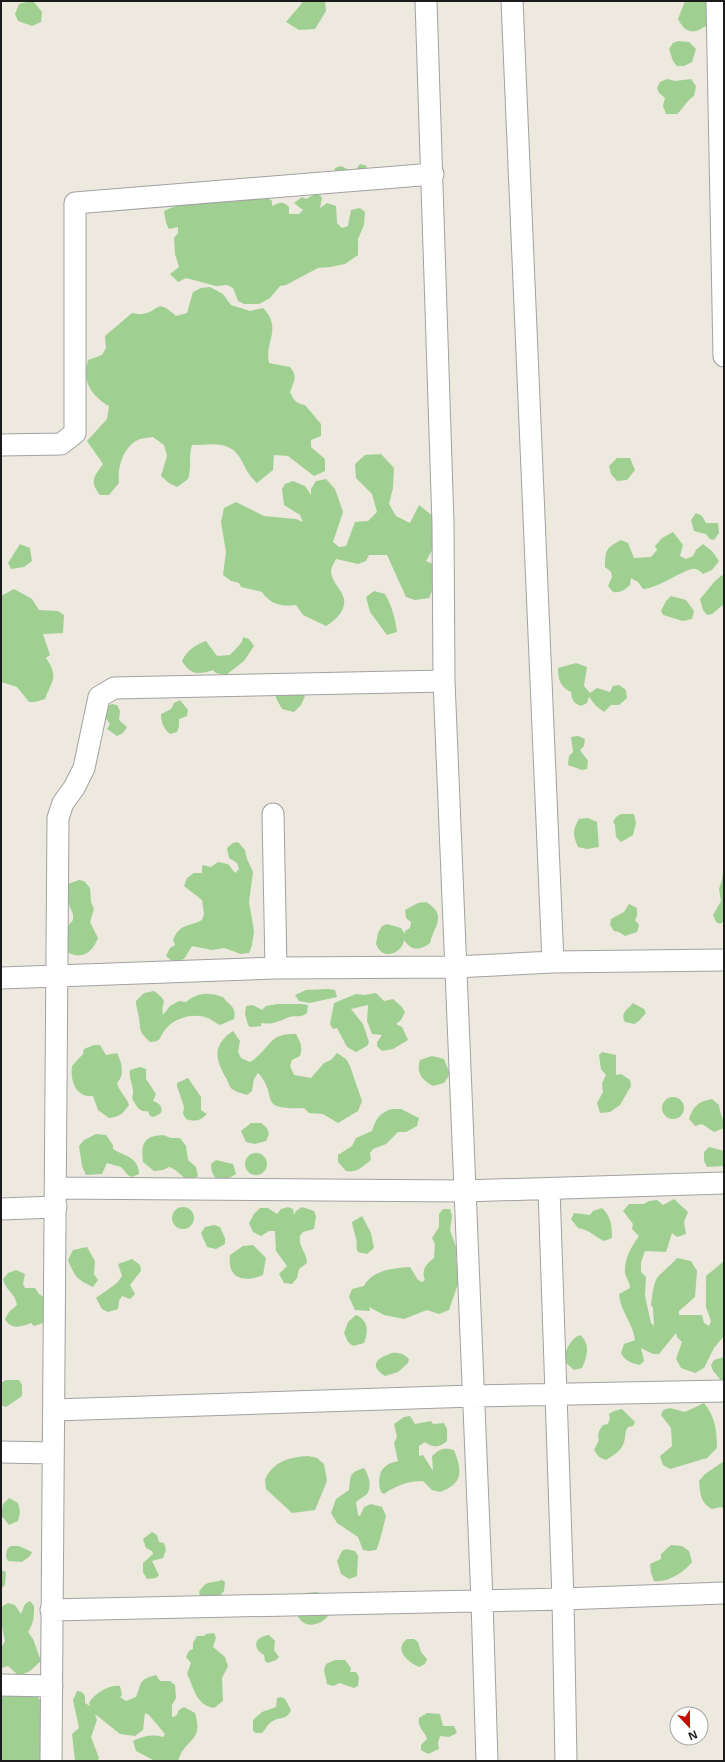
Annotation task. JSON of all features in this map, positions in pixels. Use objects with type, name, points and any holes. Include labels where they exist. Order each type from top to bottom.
[{"type":"street","points":[[426,1],[443,524],[444,681],[482,1601],[487,1761]]},
{"type":"street","points":[[512,1],[553,962]]},
{"type":"street","points":[[717,1],[724,356]]},
{"type":"street","points":[[1,445],[61,444],[75,433],[75,203],[432,174]]},
{"type":"street","points":[[51,1761],[52,1453],[55,1410],[58,818],[63,803],[74,788],[84,768],[99,697],[114,688],[444,681]]},
{"type":"street","points":[[273,814],[276,968]]},
{"type":"street","points":[[1,978],[276,968],[455,967],[553,962],[724,960]]},
{"type":"street","points":[[1,1209],[56,1198],[464,1192],[724,1183]]},
{"type":"street","points":[[549,1189],[564,1599],[566,1761]]},
{"type":"street","points":[[55,1410],[473,1396],[724,1391]]},
{"type":"street","points":[[1,1452],[52,1453]]},
{"type":"street","points":[[51,1610],[564,1599],[724,1593]]},
{"type":"street","points":[[1,1685],[52,1686]]},
{"type":"green space","points":[[300,1],[325,1],[326,11],[315,29],[299,30],[286,22],[302,3]]},
{"type":"green space","points":[[685,1],[708,1],[709,24],[695,31],[684,28],[678,19]]},
{"type":"green space","points":[[34,2],[42,12],[41,22],[32,26],[18,21],[15,14],[19,4]]},
{"type":"green space","points":[[678,41],[689,42],[696,49],[692,62],[684,66],[677,66],[673,61],[669,49],[673,43]]},
{"type":"green space","points":[[667,79],[675,81],[691,79],[696,86],[694,96],[677,114],[666,114],[663,106],[665,98],[659,93],[657,88],[660,82]]},
{"type":"green space","points":[[360,164],[367,166],[360,175],[334,172],[335,168],[341,166],[349,170],[356,169]]},
{"type":"green space","points":[[315,194],[320,195],[322,198],[320,208],[327,203],[336,206],[337,223],[342,228],[348,226],[351,210],[360,208],[365,212],[364,225],[358,239],[358,255],[345,264],[318,268],[286,285],[280,286],[270,298],[259,304],[244,304],[238,301],[233,288],[227,285],[216,286],[186,278],[178,282],[170,274],[179,267],[175,254],[174,238],[178,233],[178,227],[169,229],[166,223],[164,211],[179,205],[203,202],[231,202],[267,197],[272,201],[272,206],[283,203],[289,207],[289,214],[299,214],[303,210],[294,203],[302,197],[306,199]]},
{"type":"green space","points":[[210,287],[223,294],[231,305],[250,311],[263,308],[269,315],[272,322],[272,335],[268,355],[269,363],[290,367],[295,376],[290,392],[292,397],[295,401],[305,405],[321,424],[321,436],[311,440],[311,447],[325,459],[325,471],[314,476],[288,456],[274,455],[273,470],[257,483],[248,472],[238,455],[228,447],[216,444],[192,445],[188,479],[177,487],[169,483],[161,476],[167,456],[164,445],[153,437],[140,439],[130,446],[123,457],[119,470],[119,483],[109,495],[100,495],[95,486],[94,479],[103,464],[87,441],[107,419],[109,406],[101,401],[91,390],[86,374],[88,360],[102,355],[106,348],[105,336],[132,313],[148,313],[161,306],[176,316],[187,313],[193,292],[201,288]]},
{"type":"green space","points":[[381,454],[394,468],[393,488],[389,504],[396,516],[410,523],[419,505],[443,524],[435,545],[426,561],[433,564],[436,582],[429,598],[415,600],[406,597],[387,555],[369,555],[366,561],[358,564],[336,559],[331,575],[343,595],[344,603],[342,611],[339,615],[326,626],[303,615],[296,605],[285,606],[276,604],[262,592],[241,587],[239,583],[231,581],[223,575],[226,552],[221,522],[224,508],[236,502],[264,516],[296,519],[303,522],[300,515],[284,505],[282,489],[285,484],[293,481],[305,486],[311,495],[311,489],[316,481],[326,479],[335,489],[343,512],[333,542],[339,547],[346,546],[355,522],[368,521],[377,512],[372,494],[356,478],[355,464],[365,455]]},
{"type":"green space","points":[[617,458],[630,458],[635,470],[627,480],[617,481],[611,474],[609,466]]},
{"type":"green space","points":[[696,513],[702,516],[706,523],[718,523],[719,533],[714,540],[710,539],[706,534],[694,531],[691,520]]},
{"type":"green space","points":[[673,532],[683,545],[680,556],[686,559],[693,556],[696,550],[703,544],[712,551],[719,561],[712,570],[703,574],[695,569],[691,569],[656,586],[643,589],[638,582],[631,578],[630,585],[620,592],[613,592],[608,586],[612,577],[611,572],[605,567],[606,553],[612,545],[621,540],[628,543],[634,558],[651,557],[657,550],[655,546],[662,538]]},
{"type":"green space","points":[[20,544],[30,548],[32,561],[24,567],[11,569],[8,563]]},
{"type":"green space","points":[[722,575],[724,577],[724,604],[712,614],[707,615],[703,610],[700,599]]},
{"type":"green space","points":[[14,589],[32,599],[39,610],[58,611],[64,615],[63,633],[43,634],[50,655],[46,658],[50,664],[53,678],[45,699],[35,702],[29,702],[17,687],[1,682],[1,596]]},
{"type":"green space","points":[[374,591],[385,594],[393,612],[397,632],[387,635],[370,612],[366,597]]},
{"type":"green space","points":[[671,596],[686,600],[694,611],[692,619],[683,621],[663,615],[661,611],[666,601]]},
{"type":"green space","points":[[243,637],[249,639],[254,646],[244,661],[226,675],[216,673],[213,670],[203,673],[195,673],[188,669],[182,661],[192,648],[206,641],[217,656],[230,655],[242,642]]},
{"type":"green space","points":[[576,663],[587,667],[584,686],[590,693],[597,688],[610,692],[613,686],[619,685],[626,690],[627,698],[619,705],[611,705],[604,712],[596,706],[589,697],[587,703],[581,706],[576,704],[572,699],[571,692],[564,688],[560,682],[558,668]]},
{"type":"green space","points":[[301,688],[305,696],[301,705],[294,712],[282,709],[276,698],[276,692]]},
{"type":"green space","points":[[180,700],[188,710],[187,716],[179,719],[177,732],[170,734],[163,726],[161,714],[171,709],[174,703]]},
{"type":"green space","points":[[112,704],[117,705],[120,711],[119,720],[127,727],[123,733],[117,736],[107,729],[110,724],[102,713],[104,707]]},
{"type":"green space","points":[[578,736],[585,739],[584,746],[580,750],[588,761],[587,769],[582,770],[568,765],[569,756],[573,752],[571,737]]},
{"type":"green space","points":[[621,814],[634,814],[636,823],[633,835],[621,842],[616,837],[615,825],[613,822],[616,817]]},
{"type":"green space","points":[[588,818],[597,822],[599,847],[587,849],[578,847],[574,833],[575,826],[579,819]]},
{"type":"green space","points":[[238,842],[245,850],[253,872],[249,902],[254,931],[249,953],[241,954],[224,948],[212,950],[192,946],[184,959],[173,962],[166,956],[170,948],[175,945],[173,940],[176,935],[185,926],[202,920],[204,914],[202,900],[184,886],[187,878],[194,873],[202,873],[203,865],[211,867],[218,862],[228,864],[235,873],[239,869],[237,863],[229,858],[227,848],[233,843]]},
{"type":"green space","points":[[724,864],[724,921],[720,924],[716,922],[713,915],[721,901],[719,889]]},
{"type":"green space","points":[[79,880],[84,881],[90,888],[91,902],[94,909],[90,922],[98,938],[93,948],[86,954],[82,955],[67,952],[64,931],[73,920],[73,914],[66,898],[68,884]]},
{"type":"green space","points":[[426,902],[433,907],[438,916],[438,921],[430,943],[416,949],[407,944],[404,940],[400,949],[396,952],[392,954],[383,953],[376,944],[378,933],[382,926],[387,924],[401,928],[405,934],[405,931],[410,928],[411,922],[406,918],[405,910],[418,903]]},
{"type":"green space","points":[[629,904],[637,908],[637,916],[635,920],[639,925],[637,932],[625,936],[614,931],[610,925],[611,919],[624,912]]},
{"type":"green space","points":[[306,990],[335,990],[337,997],[310,1003],[299,1001],[295,995]]},
{"type":"green space","points":[[154,991],[164,1001],[162,1010],[163,1015],[170,1006],[179,1001],[186,1002],[195,996],[213,994],[223,997],[232,1006],[235,1015],[234,1019],[220,1025],[204,1017],[186,1017],[169,1026],[159,1040],[150,1042],[140,1029],[136,1001],[144,993]]},
{"type":"green space","points":[[376,993],[384,1001],[393,999],[402,1007],[405,1012],[401,1020],[396,1024],[402,1027],[408,1040],[393,1049],[382,1051],[377,1046],[377,1042],[382,1035],[372,1034],[367,1021],[368,1005],[351,1009],[363,1024],[369,1042],[367,1046],[356,1052],[347,1047],[337,1028],[333,1029],[330,1024],[334,1003],[356,994],[364,995]]},
{"type":"green space","points":[[633,1003],[644,1009],[646,1013],[634,1024],[625,1022],[623,1016]]},
{"type":"green space","points":[[277,1004],[308,1005],[307,1013],[305,1015],[289,1017],[272,1023],[261,1023],[261,1026],[250,1027],[248,1025],[245,1014],[246,1006],[253,1005],[262,1010],[266,1006]]},
{"type":"green space","points":[[233,1031],[240,1041],[238,1052],[241,1058],[250,1062],[262,1052],[270,1042],[280,1036],[296,1034],[300,1042],[301,1049],[300,1056],[292,1060],[290,1066],[294,1075],[311,1078],[324,1063],[331,1060],[337,1053],[346,1059],[350,1066],[362,1101],[358,1111],[338,1123],[323,1114],[309,1113],[304,1108],[279,1107],[271,1100],[268,1089],[258,1073],[254,1079],[252,1091],[247,1095],[237,1092],[230,1087],[222,1071],[218,1058],[219,1047],[226,1036]]},
{"type":"green space","points":[[94,1045],[100,1045],[106,1055],[117,1053],[120,1060],[122,1072],[120,1080],[117,1083],[129,1105],[123,1113],[116,1117],[109,1118],[98,1110],[93,1096],[82,1094],[73,1083],[72,1066],[83,1054],[84,1049]]},
{"type":"green space","points":[[602,1052],[616,1055],[616,1075],[621,1074],[630,1080],[631,1086],[620,1105],[610,1112],[600,1113],[597,1103],[603,1092],[602,1083],[606,1075],[601,1069],[599,1055]]},
{"type":"green space","points":[[432,1056],[444,1059],[450,1074],[444,1083],[433,1086],[423,1079],[419,1072],[420,1060]]},
{"type":"green space","points":[[140,1067],[146,1069],[146,1079],[156,1094],[153,1101],[161,1107],[161,1113],[154,1117],[150,1116],[148,1111],[140,1110],[132,1098],[133,1091],[130,1070]]},
{"type":"green space","points":[[188,1078],[201,1097],[201,1110],[207,1114],[197,1120],[186,1119],[183,1114],[184,1107],[177,1086],[177,1083]]},
{"type":"green space","points":[[673,1097],[677,1098],[683,1104],[683,1112],[677,1118],[673,1119],[669,1118],[663,1112],[662,1108],[663,1104],[669,1098]]},
{"type":"green space","points":[[712,1099],[719,1105],[724,1125],[724,1128],[714,1132],[702,1124],[695,1126],[689,1119],[692,1111],[697,1105],[703,1101]]},
{"type":"green space","points":[[392,1109],[401,1109],[419,1118],[417,1126],[406,1132],[398,1132],[386,1144],[373,1149],[370,1153],[371,1160],[359,1169],[346,1171],[338,1162],[338,1155],[352,1146],[356,1138],[372,1131],[379,1117],[384,1112]]},
{"type":"green space","points":[[251,1123],[261,1123],[267,1128],[269,1134],[266,1141],[255,1144],[246,1142],[241,1131]]},
{"type":"green space","points":[[96,1134],[106,1135],[113,1145],[113,1149],[134,1160],[139,1174],[132,1177],[128,1175],[121,1167],[107,1163],[102,1174],[86,1175],[82,1166],[79,1146],[84,1140]]},
{"type":"green space","points":[[163,1135],[171,1138],[180,1138],[186,1146],[188,1160],[196,1167],[198,1176],[190,1180],[186,1179],[173,1168],[169,1167],[163,1170],[154,1171],[143,1162],[143,1145],[145,1142],[152,1137]]},
{"type":"green space","points":[[709,1147],[724,1151],[724,1166],[707,1167],[704,1161],[704,1152]]},
{"type":"green space","points":[[256,1153],[264,1156],[267,1164],[264,1172],[256,1175],[248,1172],[245,1164],[248,1156]]},
{"type":"green space","points":[[216,1160],[233,1164],[236,1174],[224,1181],[219,1181],[214,1176],[211,1169],[211,1164]]},
{"type":"green space","points":[[674,1199],[688,1212],[684,1222],[686,1234],[677,1237],[672,1233],[666,1252],[645,1251],[641,1262],[641,1272],[646,1277],[645,1296],[651,1323],[654,1326],[653,1308],[651,1305],[657,1278],[677,1258],[691,1261],[697,1271],[695,1297],[679,1311],[679,1315],[702,1315],[704,1323],[709,1326],[711,1321],[706,1307],[706,1276],[724,1261],[724,1336],[714,1348],[704,1368],[695,1373],[681,1368],[676,1359],[682,1342],[677,1337],[676,1333],[659,1354],[653,1354],[641,1348],[644,1361],[640,1365],[624,1358],[621,1353],[624,1344],[635,1340],[619,1294],[630,1288],[625,1273],[625,1268],[627,1258],[639,1236],[632,1229],[633,1224],[623,1211],[629,1204],[644,1204],[649,1201],[657,1200],[663,1205]]},
{"type":"green space","points":[[183,1207],[191,1210],[194,1218],[191,1226],[183,1229],[175,1226],[172,1218],[175,1210]]},
{"type":"green space","points":[[288,1207],[293,1209],[294,1215],[296,1211],[302,1207],[314,1211],[316,1216],[314,1229],[303,1232],[300,1236],[300,1243],[306,1256],[307,1263],[299,1269],[297,1278],[292,1284],[284,1283],[279,1274],[287,1266],[276,1251],[275,1231],[269,1231],[261,1236],[253,1232],[249,1223],[254,1214],[260,1208],[268,1208],[277,1214],[281,1209]]},
{"type":"green space","points":[[602,1208],[609,1218],[612,1229],[612,1238],[604,1241],[589,1232],[578,1228],[571,1219],[574,1213],[590,1215],[593,1211]]},
{"type":"green space","points":[[443,1209],[450,1209],[452,1216],[450,1230],[457,1250],[456,1260],[460,1278],[449,1310],[439,1314],[427,1310],[404,1319],[384,1315],[369,1307],[370,1311],[355,1310],[349,1297],[352,1289],[364,1286],[372,1276],[378,1273],[391,1269],[410,1267],[418,1280],[422,1282],[425,1280],[424,1270],[434,1258],[435,1244],[432,1238],[439,1227],[439,1214]]},
{"type":"green space","points":[[362,1216],[371,1233],[374,1248],[367,1254],[358,1252],[357,1250],[357,1241],[352,1222]]},
{"type":"green space","points":[[214,1225],[220,1227],[225,1238],[225,1244],[216,1249],[207,1247],[201,1233],[205,1227]]},
{"type":"green space","points":[[253,1245],[266,1258],[263,1275],[243,1279],[234,1274],[231,1269],[230,1255],[243,1246]]},
{"type":"green space","points":[[87,1247],[95,1261],[94,1274],[98,1280],[93,1287],[77,1277],[68,1260],[73,1250]]},
{"type":"green space","points":[[132,1259],[140,1265],[141,1271],[130,1285],[135,1294],[130,1299],[122,1296],[119,1301],[118,1309],[108,1312],[102,1309],[96,1298],[117,1283],[122,1276],[118,1264]]},
{"type":"green space","points":[[16,1270],[25,1274],[23,1284],[25,1288],[35,1288],[39,1294],[45,1298],[48,1317],[43,1323],[34,1326],[31,1323],[16,1327],[10,1325],[5,1319],[9,1312],[17,1305],[15,1298],[4,1283],[3,1279],[8,1273]]},
{"type":"green space","points":[[356,1315],[365,1323],[367,1334],[364,1343],[353,1346],[348,1342],[344,1333],[348,1322]]},
{"type":"green space","points":[[580,1335],[586,1342],[587,1351],[582,1368],[574,1370],[564,1361],[564,1357],[571,1342]]},
{"type":"green space","points":[[392,1353],[399,1353],[405,1356],[409,1359],[408,1363],[398,1372],[385,1376],[377,1368],[376,1362],[382,1357]]},
{"type":"green space","points":[[724,1357],[724,1380],[721,1380],[713,1371],[711,1365],[714,1360]]},
{"type":"green space","points":[[6,1380],[19,1380],[22,1385],[22,1396],[6,1407],[1,1405],[1,1383]]},
{"type":"green space","points":[[704,1403],[711,1413],[715,1424],[717,1448],[707,1458],[670,1469],[663,1465],[660,1456],[672,1446],[671,1428],[661,1415],[663,1410],[670,1408],[685,1412]]},
{"type":"green space","points":[[622,1409],[635,1422],[633,1426],[627,1428],[621,1448],[606,1460],[599,1457],[594,1450],[599,1440],[599,1432],[603,1425],[608,1424],[610,1418],[609,1414]]},
{"type":"green space","points":[[410,1416],[415,1424],[431,1421],[433,1424],[444,1423],[447,1429],[447,1441],[436,1446],[425,1442],[419,1446],[419,1456],[423,1455],[433,1471],[432,1456],[442,1449],[454,1450],[459,1464],[459,1476],[453,1485],[440,1492],[432,1490],[423,1481],[418,1481],[403,1484],[384,1494],[381,1492],[379,1486],[381,1471],[390,1463],[398,1461],[394,1443],[397,1437],[394,1424],[404,1417]]},
{"type":"green space","points":[[308,1456],[317,1458],[324,1464],[327,1481],[315,1510],[292,1513],[266,1489],[265,1480],[277,1464],[289,1459]]},
{"type":"green space","points":[[724,1461],[724,1509],[721,1507],[712,1509],[705,1504],[703,1500],[700,1493],[699,1481],[705,1474]]},
{"type":"green space","points":[[364,1468],[370,1484],[367,1494],[356,1502],[358,1515],[360,1516],[364,1507],[371,1504],[382,1507],[386,1516],[377,1548],[376,1550],[369,1551],[363,1550],[358,1537],[337,1523],[331,1513],[336,1499],[349,1490],[350,1478],[353,1473]]},
{"type":"green space","points":[[9,1498],[18,1503],[20,1512],[18,1521],[9,1525],[1,1515],[3,1504]]},
{"type":"green space","points":[[152,1532],[157,1535],[159,1542],[164,1543],[166,1550],[163,1558],[152,1561],[159,1575],[156,1578],[147,1579],[143,1572],[143,1563],[153,1554],[152,1551],[146,1548],[143,1539]]},
{"type":"green space","points":[[671,1545],[682,1546],[689,1551],[692,1562],[685,1569],[670,1579],[654,1581],[650,1564],[661,1559],[661,1554]]},
{"type":"green space","points":[[11,1546],[19,1546],[32,1552],[30,1556],[22,1562],[8,1561],[6,1557],[7,1549]]},
{"type":"green space","points":[[346,1549],[355,1551],[358,1556],[357,1576],[349,1579],[341,1574],[337,1561],[342,1551]]},
{"type":"green space","points":[[1,1570],[6,1572],[5,1585],[1,1589]]},
{"type":"green space","points":[[222,1580],[225,1582],[224,1591],[221,1594],[222,1599],[201,1599],[199,1592],[204,1585]]},
{"type":"green space","points":[[317,1592],[321,1595],[330,1613],[323,1621],[309,1625],[300,1620],[297,1615],[299,1596],[305,1593]]},
{"type":"green space","points":[[30,1601],[34,1606],[34,1613],[33,1622],[28,1632],[33,1639],[41,1661],[30,1671],[19,1676],[8,1666],[1,1668],[1,1648],[5,1641],[1,1622],[1,1607],[8,1603],[15,1605],[21,1614],[25,1604]]},
{"type":"green space","points":[[214,1633],[216,1638],[213,1647],[225,1657],[228,1666],[222,1678],[223,1701],[214,1708],[203,1703],[196,1695],[187,1674],[191,1663],[186,1657],[189,1651],[193,1649],[193,1643],[197,1636],[204,1636],[206,1634]]},
{"type":"green space","points":[[269,1635],[275,1641],[274,1650],[279,1657],[268,1663],[265,1661],[264,1655],[257,1649],[256,1643],[260,1638]]},
{"type":"green space","points":[[407,1639],[414,1639],[418,1642],[421,1652],[427,1659],[425,1664],[419,1667],[407,1659],[404,1655],[401,1647]]},
{"type":"green space","points":[[335,1660],[345,1660],[351,1668],[350,1672],[356,1672],[359,1677],[358,1686],[354,1688],[340,1683],[333,1686],[327,1684],[324,1670],[326,1664]]},
{"type":"green space","points":[[156,1675],[160,1681],[170,1681],[175,1685],[176,1698],[172,1705],[172,1717],[176,1716],[179,1710],[184,1707],[195,1713],[197,1730],[195,1735],[181,1753],[178,1761],[155,1761],[136,1751],[133,1741],[148,1736],[163,1737],[165,1734],[149,1715],[145,1713],[143,1730],[135,1736],[120,1734],[95,1714],[97,1720],[91,1737],[99,1758],[97,1761],[75,1761],[72,1734],[79,1728],[73,1700],[77,1691],[82,1692],[85,1696],[85,1703],[90,1706],[89,1703],[91,1700],[102,1690],[120,1686],[122,1695],[120,1697],[126,1701],[136,1697],[143,1680]]},
{"type":"green space","points":[[34,1689],[39,1699],[52,1705],[43,1761],[1,1761],[1,1697],[5,1692]]},
{"type":"green space","points":[[281,1697],[285,1699],[291,1710],[287,1716],[271,1722],[262,1733],[256,1733],[253,1731],[253,1720],[262,1712],[276,1707],[277,1698]]},
{"type":"green space","points":[[427,1713],[440,1714],[443,1726],[454,1726],[457,1733],[449,1737],[440,1736],[438,1743],[439,1749],[428,1754],[421,1750],[421,1745],[427,1739],[419,1724],[419,1718]]}]
